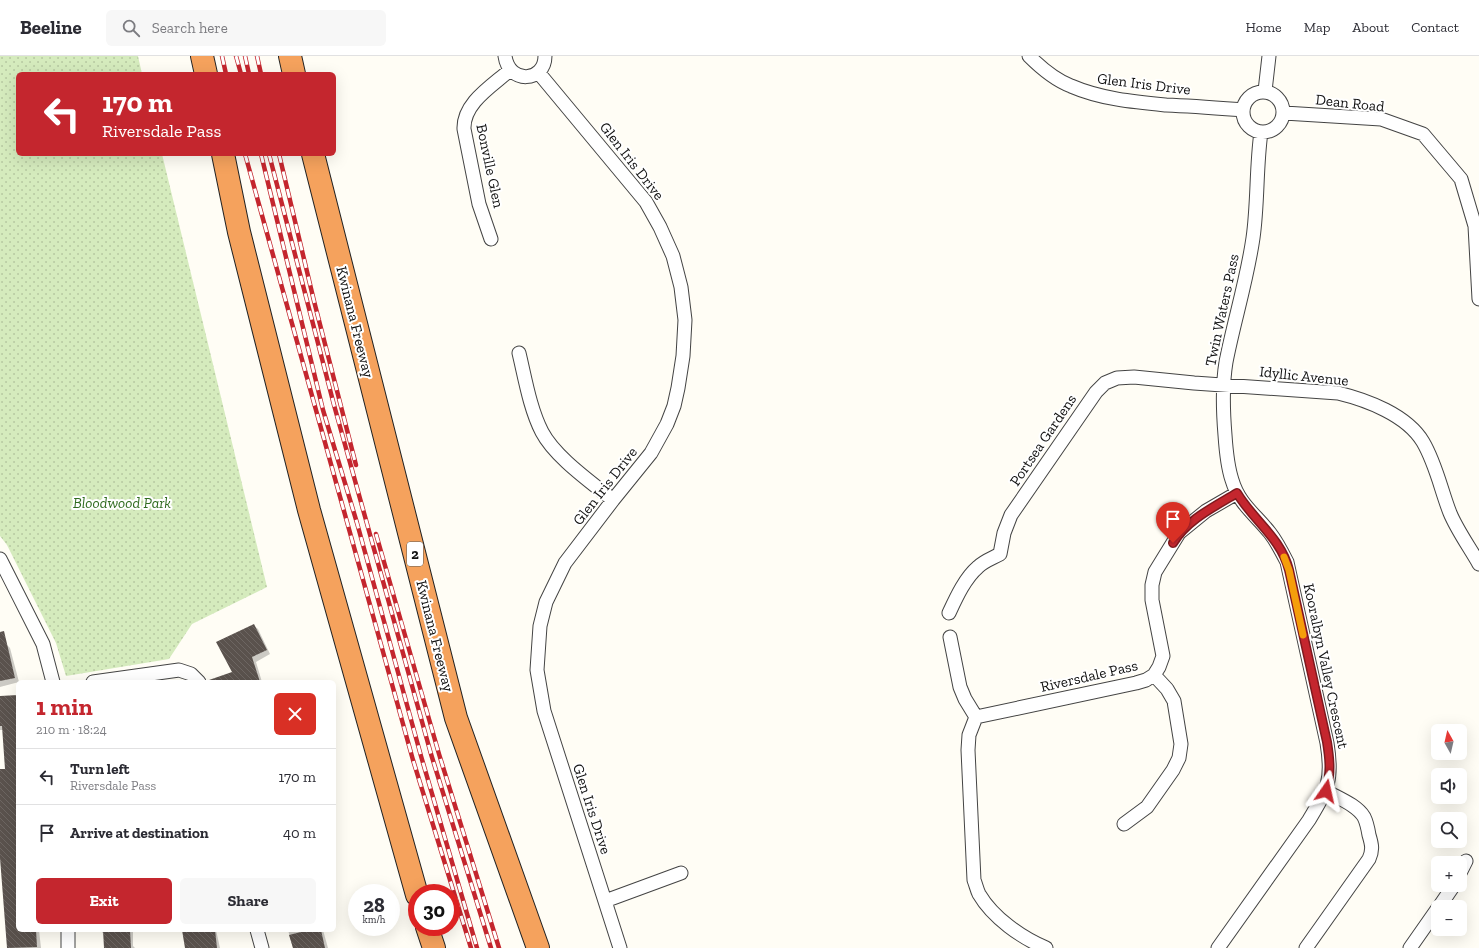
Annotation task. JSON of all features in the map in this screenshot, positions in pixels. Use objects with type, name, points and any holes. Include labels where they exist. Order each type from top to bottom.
[{"type":"highway","points":[[202,56],[206,72]]},
{"type":"highway","points":[[290,56],[294,72]]},
{"type":"highway","points":[[223,156],[239,232],[309,510],[414,884]]},
{"type":"highway","name":"Kwinana Freeway","points":[[314,156],[456,718],[538,948]]},
{"type":"highway","points":[[431,936],[434,948]]},
{"type":"street","points":[[505,56],[506,64],[510,70],[516,75],[524,77],[532,76],[538,72],[543,66],[545,56]]},
{"type":"street","name":"Glen Iris Drive","points":[[1029,56],[1040,67],[1069,86],[1096,95],[1113,99],[1148,103],[1243,110]]},
{"type":"street","points":[[1265,91],[1269,56]]},
{"type":"street","name":"Bonville Glen","points":[[491,239],[479,204],[464,129],[464,120],[475,101],[510,70]]},
{"type":"street","name":"Glen Iris Drive","points":[[538,72],[646,202],[660,227],[673,256],[681,287],[685,320],[683,356],[678,388],[674,406],[666,424],[651,453],[565,563],[546,602],[540,626],[536,670],[544,711],[620,948]]},
{"type":"street","points":[[1265,91],[1273,93],[1279,98],[1283,105],[1284,113],[1282,121],[1277,127],[1270,131],[1261,132],[1254,130],[1248,125],[1244,118],[1243,110],[1245,102],[1250,96],[1257,92],[1265,91]]},
{"type":"street","name":"Dean Road","points":[[1284,113],[1381,119],[1422,134],[1461,179],[1475,226],[1479,299]]},
{"type":"street","name":"Twin Waters Pass","points":[[1237,493],[1227,462],[1222,407],[1223,384],[1226,363],[1250,255],[1254,226],[1257,160],[1261,132]]},
{"type":"street","points":[[519,353],[534,410],[542,433],[557,453],[613,500]]},
{"type":"street","name":"Portsea Gardens","points":[[949,613],[954,601],[970,575],[978,566],[1000,554],[1004,533],[1011,515],[1096,392],[1106,383],[1116,378],[1134,377],[1194,383],[1223,384]]},
{"type":"street","name":"Idyllic Avenue","points":[[1223,384],[1338,393],[1359,398],[1397,417],[1412,428],[1423,442],[1431,457],[1451,515],[1479,564]]},
{"type":"street","name":"Riversdale Pass","points":[[976,717],[1136,683],[1146,680],[1154,674],[1159,667],[1163,656],[1152,600],[1152,585],[1155,572],[1179,533],[1206,512],[1237,493]]},
{"type":"street","name":"Kooralbyn Valley Crescent","points":[[1218,948],[1309,820],[1326,791],[1330,763],[1327,742],[1287,562],[1280,548],[1270,534],[1246,508],[1237,493]]},
{"type":"street","points":[[0,559],[43,644],[52,680]]},
{"type":"street","points":[[950,638],[960,687],[965,699],[976,717],[969,735],[968,750],[974,880],[979,893],[989,908],[1018,933],[1033,943],[1046,948]]},
{"type":"street","points":[[107,680],[179,670],[191,674],[197,680]]},
{"type":"street","points":[[1124,824],[1147,807],[1173,770],[1179,758],[1182,744],[1174,701],[1167,689],[1154,674]]},
{"type":"street","points":[[1306,948],[1369,859],[1372,852],[1369,834],[1363,816],[1357,810],[1326,791]]},
{"type":"street","points":[[605,901],[681,873]]},
{"type":"street","points":[[1410,948],[1431,918]]},
{"type":"street","points":[[68,932],[68,948]]},
{"type":"street","points":[[258,932],[262,948]]},
{"type":"green space","name":"Bloodwood Park","points":[[0,56],[138,56],[142,72],[16,72],[16,156],[162,156],[267,587],[192,624],[169,659],[66,676],[56,643],[7,545],[0,536]]},
{"type":"building","points":[[254,624],[267,650],[252,657],[259,680],[209,680],[232,672],[216,642]]},
{"type":"building","points":[[4,631],[15,678],[0,681],[0,632]]},
{"type":"building","points":[[16,695],[16,932],[36,932],[37,947],[7,948],[0,858],[0,769],[5,769],[2,726],[0,726],[0,696]]},
{"type":"building","points":[[103,932],[130,932],[131,948],[104,948]]},
{"type":"building","points":[[182,932],[215,932],[217,948],[185,948]]},
{"type":"building","points":[[301,932],[321,932],[325,948],[293,948],[289,935]]},
{"type":"railway","points":[[222,56],[226,72]]},
{"type":"railway","points":[[236,56],[240,72]]},
{"type":"railway","points":[[245,56],[249,72]]},
{"type":"railway","points":[[257,56],[261,72]]},
{"type":"railway","points":[[246,156],[413,760],[471,948]]},
{"type":"railway","points":[[261,156],[323,410],[357,523],[421,756],[477,948]]},
{"type":"railway","points":[[270,156],[334,405],[431,754],[491,948]]},
{"type":"railway","points":[[279,156],[314,301],[356,465]]},
{"type":"railway","points":[[376,534],[439,754],[499,948]]},
{"type":"slow traffic","points":[[1284,557],[1289,570],[1303,635]]},
{"type":"route","points":[[1173,543],[1179,533],[1192,522],[1237,493],[1246,508],[1259,520],[1280,548],[1289,570],[1327,742],[1330,763],[1326,791]]}]
